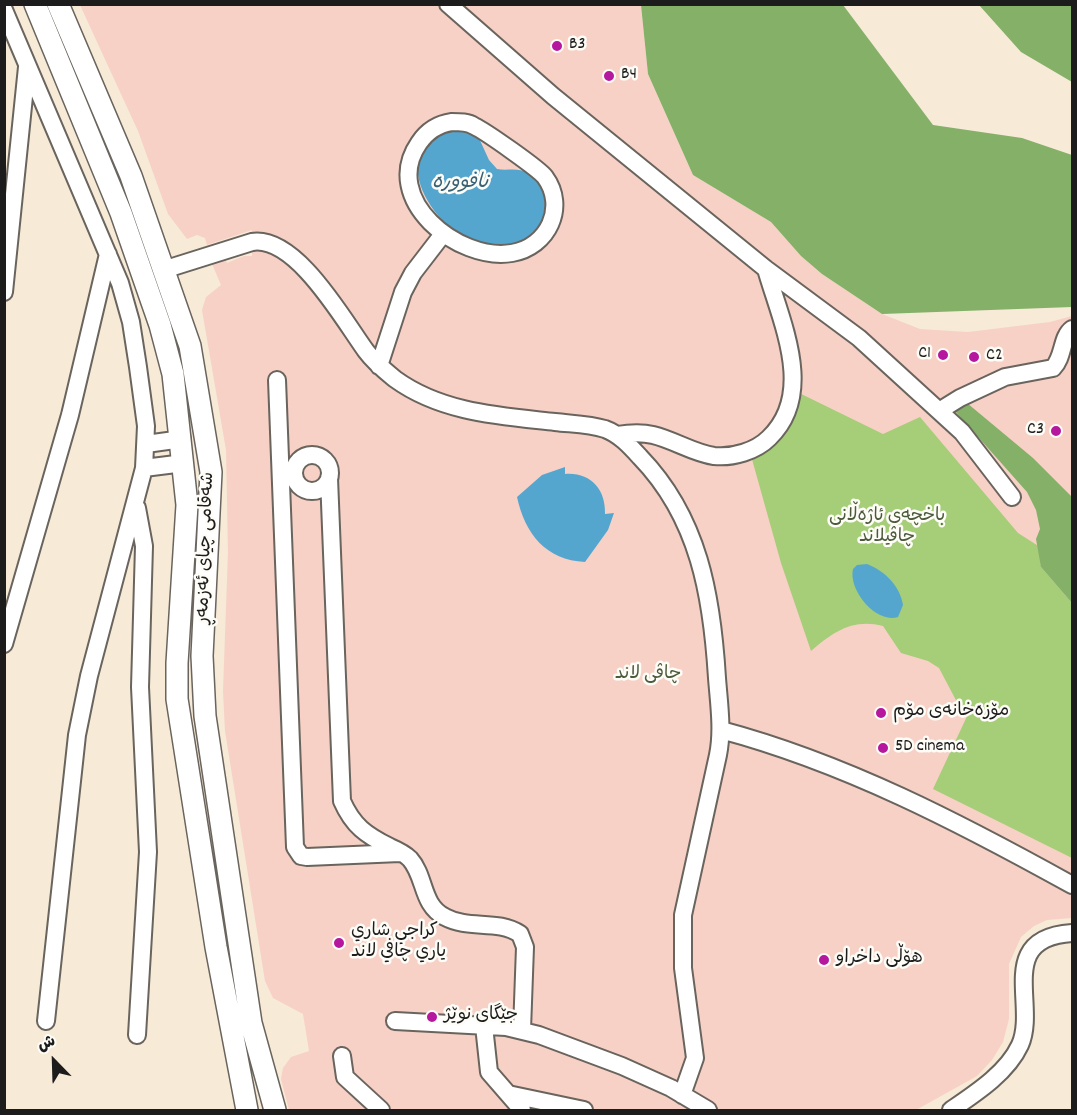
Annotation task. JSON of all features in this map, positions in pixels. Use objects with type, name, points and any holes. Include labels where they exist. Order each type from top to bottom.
[{"type":"main road","name":"شەقامی چیای ئەزمەڕ","points":[[35,4],[96,150],[160,325],[173,374],[182,439],[187,505],[177,663],[177,699],[216,947],[247,1110]]},
{"type":"main road","name":"شەقامی چیای ئەزمەڕ","points":[[58,4],[131,176],[190,346],[211,472],[202,656],[205,716],[251,1023],[275,1110]]},
{"type":"street","points":[[448,4],[553,96],[766,269],[859,338],[962,432],[1012,497]]},
{"type":"street","points":[[4,10],[108,254],[131,322],[144,408],[146,444],[144,468],[136,504],[96,646],[77,735],[46,1021]]},
{"type":"street","points":[[4,292],[27,63]]},
{"type":"street","points":[[452,122],[474,125],[538,170],[550,186],[554,202],[553,220],[539,241],[527,249],[506,254],[494,253],[475,249],[442,234],[422,212],[412,192],[409,173],[415,149],[426,134],[437,126],[452,122]]},
{"type":"street","points":[[379,366],[403,292],[413,273],[442,234]]},
{"type":"street","points":[[163,270],[252,242],[267,242],[300,265],[328,294],[379,366],[414,390],[448,405],[487,414],[593,426],[617,435],[643,460],[670,493],[697,548],[714,633],[721,730],[718,755],[683,915],[683,968],[694,1058],[682,1095]]},
{"type":"street","points":[[4,644],[70,415],[108,254]]},
{"type":"street","points":[[617,435],[635,433],[653,435],[708,455],[724,456],[758,447],[775,432],[791,405],[793,375],[766,269]]},
{"type":"street","points":[[939,411],[960,398],[1005,377],[1053,368],[1059,359],[1067,334],[1072,329]]},
{"type":"street","points":[[277,380],[295,847],[301,856],[308,857],[403,853]]},
{"type":"street","points":[[146,444],[182,439]]},
{"type":"street","points":[[144,468],[184,463]]},
{"type":"street","points":[[329,478],[342,801],[351,820],[363,833],[403,853],[412,862],[428,901],[438,913],[457,922],[505,926],[520,934],[525,947],[522,1030]]},
{"type":"street","points":[[136,504],[144,546],[140,673],[148,852],[137,1035]]},
{"type":"street","points":[[721,730],[766,742],[888,790],[1072,885]]},
{"type":"street","points":[[951,1110],[1000,1072],[1020,1044],[1023,1032],[1022,977],[1031,952],[1048,938],[1072,933]]},
{"type":"street","points":[[395,1021],[522,1030],[622,1066],[708,1110]]},
{"type":"street","points":[[484,1026],[489,1071],[522,1110]]},
{"type":"street","points":[[342,1056],[345,1077],[381,1110]]},
{"type":"street","points":[[508,1094],[584,1110]]},
{"type":"shaded area","name":"چاڤی لاند","points":[[80,5],[641,5],[648,74],[693,175],[771,222],[801,256],[822,274],[882,314],[920,329],[968,332],[1050,322],[1072,316],[1072,918],[1047,920],[1034,926],[1021,937],[1009,964],[1009,1019],[1003,1042],[992,1060],[977,1076],[916,1110],[289,1110],[281,1079],[283,1068],[291,1057],[309,1051],[303,1014],[273,998],[265,981],[225,731],[223,691],[228,552],[226,450],[202,310],[206,297],[221,285],[212,264],[225,259],[227,263],[244,256],[252,256],[252,230],[207,245],[205,238],[197,235],[187,239],[168,214],[138,131]]},
{"type":"green space","points":[[641,5],[843,5],[933,125],[1022,138],[1072,155],[1072,307],[882,314],[822,274],[801,256],[771,222],[693,175],[648,74]]},
{"type":"green space","points":[[979,5],[1072,5],[1072,82],[1021,52]]},
{"type":"green space","name":"باخچەی ئاژەڵانی چاڤیلاند","points":[[789,388],[883,434],[920,417],[1018,533],[1040,547],[1041,567],[1072,603],[1072,858],[933,789],[969,712],[958,704],[939,668],[928,661],[901,653],[883,626],[872,624],[844,628],[811,651],[781,563],[748,445],[774,427]]},
{"type":"green space","points":[[967,403],[1033,458],[1072,497],[1072,603],[1041,567],[1036,539],[1040,529],[1036,510],[1027,492],[955,411]]},
{"type":"water","name":"نافوورە","points":[[459,129],[478,136],[489,160],[497,169],[524,171],[542,188],[546,207],[544,217],[533,234],[524,240],[496,246],[469,239],[446,223],[428,201],[419,178],[419,155],[432,138]]},
{"type":"water","points":[[565,467],[565,474],[582,476],[595,484],[603,497],[605,514],[614,513],[608,530],[585,562],[559,556],[539,543],[526,522],[517,497],[542,475]]},
{"type":"water","points":[[867,564],[886,575],[899,592],[903,605],[898,617],[890,618],[881,615],[865,604],[859,595],[855,586],[853,569],[857,565]]},
{"type":"place","name":"B3","points":[[557,46]]},
{"type":"place","name":"B4","points":[[609,76]]},
{"type":"place","name":"C1","points":[[943,355]]},
{"type":"place","name":"C2","points":[[974,357]]},
{"type":"place","name":"C3","points":[[1056,431]]},
{"type":"place","name":"مۆزەخانەی مۆم","points":[[881,713]]},
{"type":"place","name":"5D cinema","points":[[883,748]]},
{"type":"place","name":"كراجي شاري ياري چافي لاند","points":[[339,943]]},
{"type":"place","name":"هۆڵی داخراو","points":[[824,960]]},
{"type":"place","name":"جێگای نوێژ","points":[[432,1017]]}]
